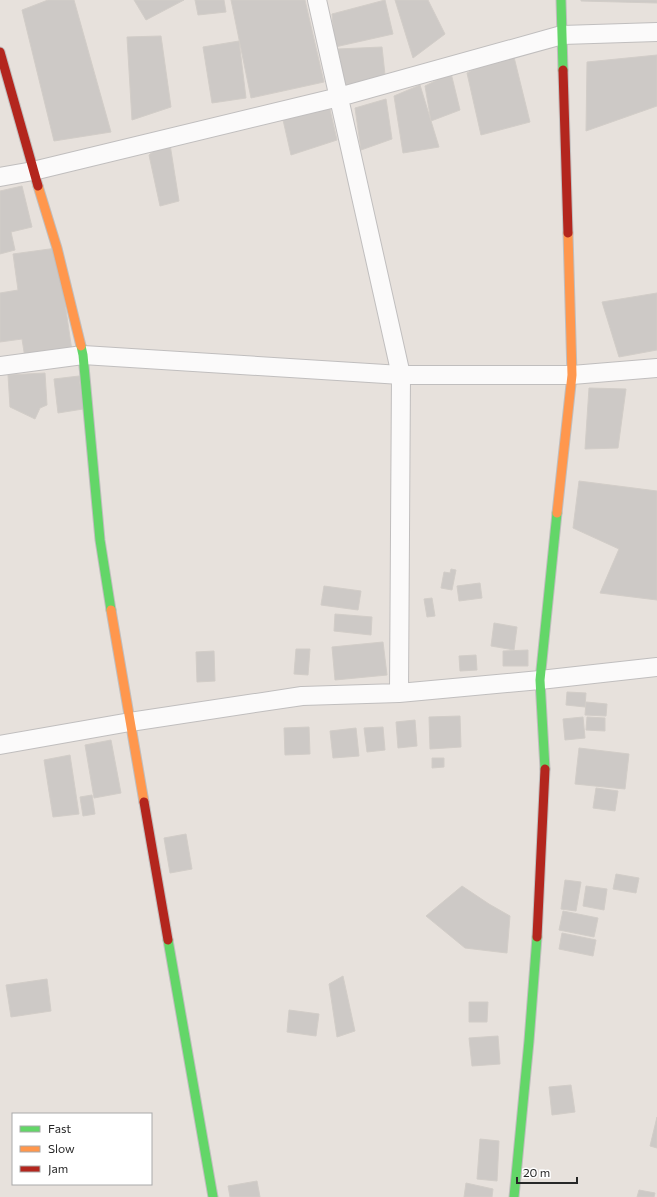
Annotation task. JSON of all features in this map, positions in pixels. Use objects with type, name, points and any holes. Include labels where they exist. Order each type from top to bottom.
[{"type":"street","points":[[317,0],[401,375],[399,693]]},
{"type":"street","points":[[514,1197],[529,1041],[539,902],[545,769],[540,680],[572,375],[561,0]]},
{"type":"street","points":[[0,177],[33,171],[339,97],[562,35],[657,32]]},
{"type":"street","points":[[0,52],[33,171],[57,248],[83,354],[100,540],[212,1197]]},
{"type":"street","points":[[0,366],[83,354],[401,375],[572,375],[657,368]]},
{"type":"street","points":[[0,745],[130,722],[302,696],[399,693],[540,680],[657,667]]},
{"type":"building","points":[[48,0],[74,0],[111,132],[54,141],[22,10]]},
{"type":"building","points":[[134,0],[184,0],[146,20]]},
{"type":"building","points":[[195,0],[224,0],[226,12],[198,15]]},
{"type":"building","points":[[231,0],[305,0],[324,82],[251,98]]},
{"type":"building","points":[[385,0],[393,34],[335,47],[332,14]]},
{"type":"building","points":[[395,0],[428,0],[445,34],[413,58]]},
{"type":"building","points":[[657,0],[657,3],[581,1]]},
{"type":"building","points":[[161,36],[171,107],[132,120],[127,37]]},
{"type":"building","points":[[239,41],[246,98],[212,103],[203,47]]},
{"type":"building","points":[[382,47],[385,75],[345,88],[338,49]]},
{"type":"building","points":[[512,49],[530,122],[481,135],[467,73]]},
{"type":"building","points":[[657,55],[657,106],[586,131],[587,62]]},
{"type":"building","points":[[451,73],[460,110],[431,121],[425,86]]},
{"type":"building","points":[[420,85],[439,147],[403,153],[394,96]]},
{"type":"building","points":[[386,99],[392,139],[361,150],[355,108]]},
{"type":"building","points":[[329,105],[337,140],[291,155],[281,111]]},
{"type":"building","points":[[169,138],[179,201],[160,206],[149,155]]},
{"type":"building","points":[[22,186],[32,227],[11,232],[15,250],[0,254],[0,191]]},
{"type":"building","points":[[57,248],[72,351],[25,358],[22,339],[0,342],[0,293],[18,290],[13,254]]},
{"type":"building","points":[[657,293],[657,350],[619,357],[602,302]]},
{"type":"building","points":[[45,373],[47,405],[40,408],[35,419],[10,407],[8,375]]},
{"type":"building","points":[[79,376],[83,409],[58,413],[54,379]]},
{"type":"building","points":[[589,388],[626,389],[618,448],[585,449]]},
{"type":"building","points":[[579,481],[657,491],[657,600],[600,593],[619,549],[573,528]]},
{"type":"building","points":[[451,569],[456,570],[452,590],[441,588],[444,572],[450,573]]},
{"type":"building","points":[[480,583],[482,598],[459,601],[457,586]]},
{"type":"building","points":[[324,586],[361,591],[358,610],[321,605]]},
{"type":"building","points":[[432,598],[435,616],[427,617],[424,599]]},
{"type":"building","points":[[335,614],[372,617],[371,635],[334,631]]},
{"type":"building","points":[[494,623],[517,627],[514,650],[491,646]]},
{"type":"building","points":[[383,642],[387,675],[335,680],[332,647]]},
{"type":"building","points":[[296,649],[310,649],[308,675],[294,674]]},
{"type":"building","points":[[528,650],[528,666],[503,666],[503,651]]},
{"type":"building","points":[[214,651],[215,681],[197,682],[196,652]]},
{"type":"building","points":[[476,655],[477,670],[460,671],[459,656]]},
{"type":"building","points":[[567,692],[586,693],[585,707],[566,705]]},
{"type":"building","points":[[586,702],[607,704],[606,716],[585,715]]},
{"type":"building","points":[[460,716],[461,747],[430,749],[429,717]]},
{"type":"building","points":[[583,717],[585,738],[565,740],[563,719]]},
{"type":"building","points":[[587,717],[605,718],[605,731],[586,730]]},
{"type":"building","points":[[415,720],[417,746],[398,748],[396,722]]},
{"type":"building","points":[[309,727],[310,754],[285,755],[284,728]]},
{"type":"building","points":[[383,727],[385,750],[367,752],[364,728]]},
{"type":"building","points":[[356,728],[359,756],[333,758],[330,731]]},
{"type":"building","points":[[111,740],[121,793],[94,798],[85,745]]},
{"type":"building","points":[[579,748],[629,754],[625,789],[575,784]]},
{"type":"building","points":[[70,755],[79,814],[53,817],[44,760]]},
{"type":"building","points":[[432,758],[444,758],[444,767],[432,768]]},
{"type":"building","points":[[596,788],[618,791],[615,811],[593,808]]},
{"type":"building","points":[[92,795],[95,814],[83,816],[80,797]]},
{"type":"building","points":[[186,834],[192,869],[170,873],[164,838]]},
{"type":"building","points":[[616,874],[639,878],[636,893],[613,889]]},
{"type":"building","points":[[565,880],[581,882],[576,911],[561,909]]},
{"type":"building","points":[[462,886],[510,916],[507,953],[465,948],[426,916]]},
{"type":"building","points":[[586,886],[607,889],[604,910],[583,906]]},
{"type":"building","points":[[563,911],[598,918],[594,937],[559,930]]},
{"type":"building","points":[[562,933],[596,940],[593,956],[559,949]]},
{"type":"building","points":[[343,976],[355,1031],[337,1037],[329,984]]},
{"type":"building","points":[[47,979],[51,1011],[11,1017],[6,985]]},
{"type":"building","points":[[469,1002],[488,1002],[487,1022],[469,1022]]},
{"type":"building","points":[[289,1010],[319,1014],[316,1036],[287,1032]]},
{"type":"building","points":[[498,1036],[500,1064],[472,1066],[469,1038]]},
{"type":"building","points":[[571,1085],[575,1112],[552,1115],[549,1087]]},
{"type":"building","points":[[657,1117],[657,1148],[650,1146]]},
{"type":"building","points":[[480,1139],[499,1141],[497,1181],[477,1179]]},
{"type":"building","points":[[257,1181],[260,1197],[230,1197],[228,1186]]},
{"type":"building","points":[[466,1183],[493,1189],[492,1197],[464,1197]]},
{"type":"building","points":[[639,1190],[655,1193],[654,1197],[637,1197]]},
{"type":"traffic: fast","points":[[561,0],[563,70]]},
{"type":"traffic: fast","points":[[81,346],[100,540],[111,610]]},
{"type":"traffic: fast","points":[[545,769],[540,680],[557,513]]},
{"type":"traffic: fast","points":[[514,1197],[537,937]]},
{"type":"traffic: fast","points":[[168,940],[213,1197]]},
{"type":"traffic: slow","points":[[38,186],[57,248],[81,346]]},
{"type":"traffic: slow","points":[[557,513],[572,375],[568,233]]},
{"type":"traffic: slow","points":[[111,610],[144,802]]},
{"type":"traffic: jam","points":[[0,52],[38,186]]},
{"type":"traffic: jam","points":[[563,70],[568,233]]},
{"type":"traffic: jam","points":[[537,937],[545,769]]},
{"type":"traffic: jam","points":[[144,802],[168,940]]}]
